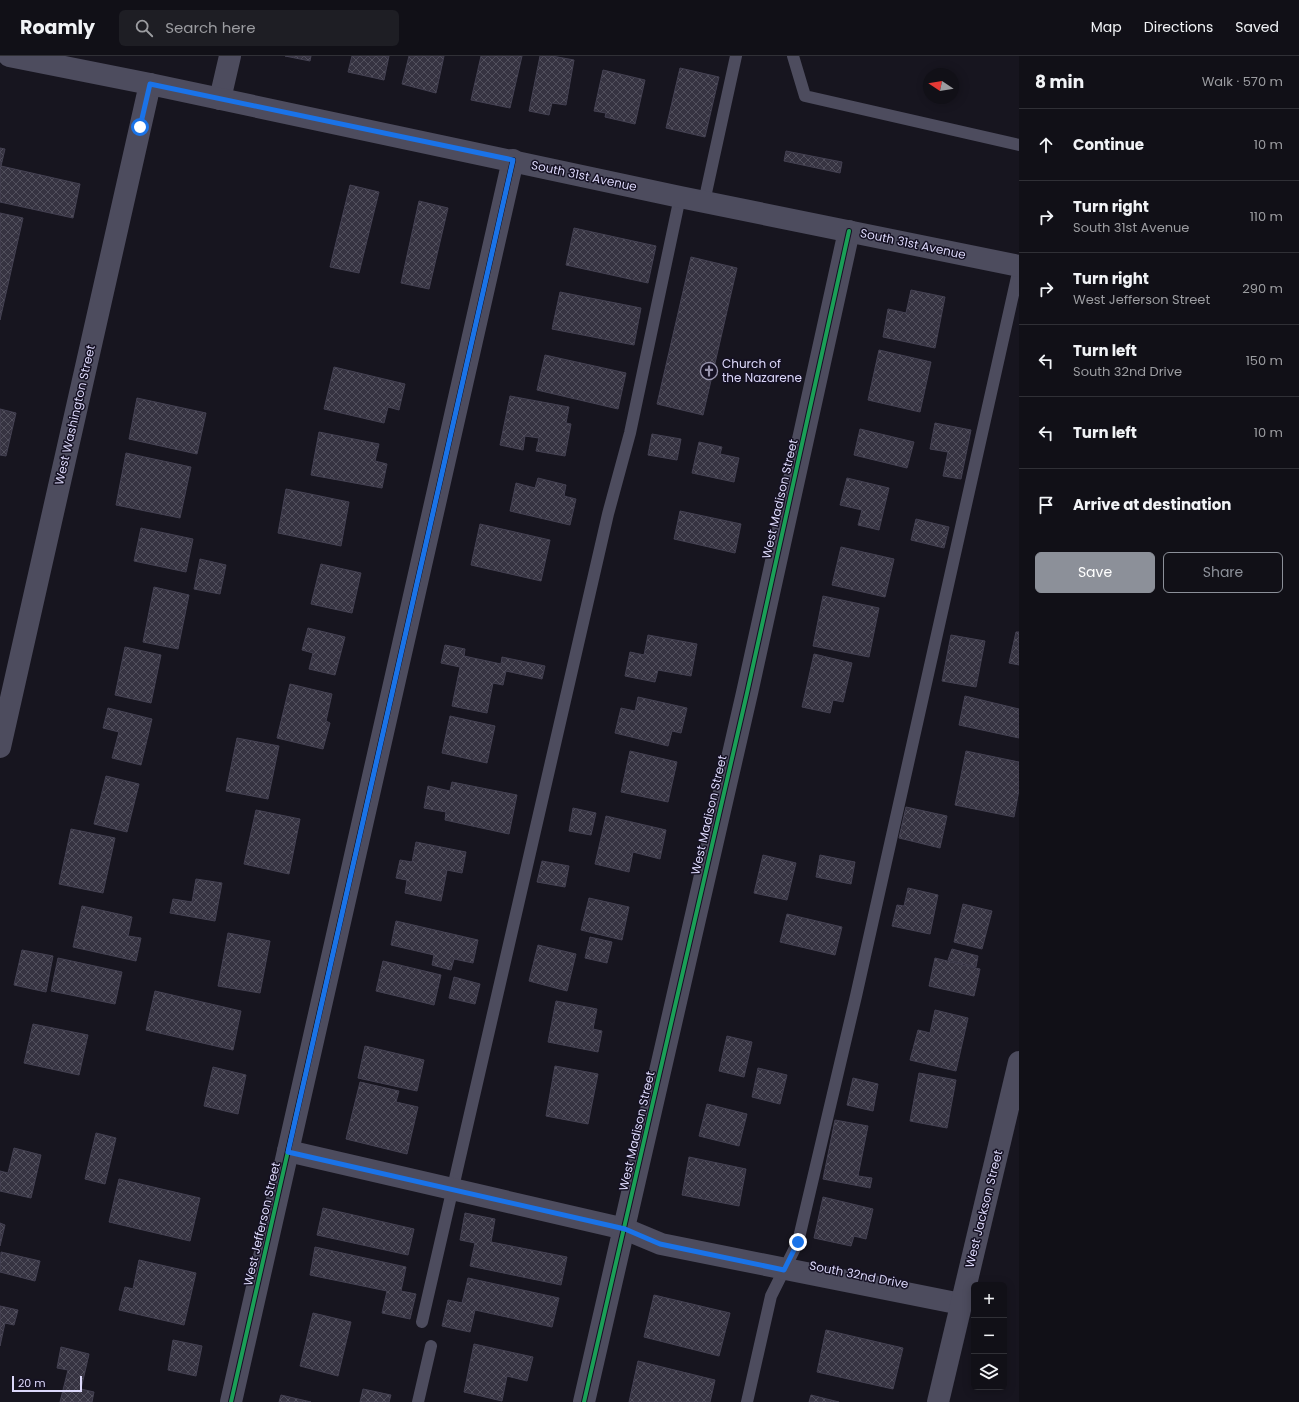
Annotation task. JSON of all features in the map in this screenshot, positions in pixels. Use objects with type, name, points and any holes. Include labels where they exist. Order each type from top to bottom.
[{"type":"street","name":"South 31st Avenue","points":[[9,56],[220,98],[680,197],[1019,267]]},
{"type":"street","points":[[220,98],[230,56]]},
{"type":"street","name":"West Washington Street","points":[[0,747],[150,84]]},
{"type":"street","name":"West Jefferson Street","points":[[231,1402],[513,160]]},
{"type":"street","name":"West Madison Street","points":[[584,1402],[625,1229],[849,231]]},
{"type":"street","name":"West Jackson Street","points":[[938,1402],[1019,1062]]},
{"type":"street","name":"South 32nd Drive","points":[[288,1152],[625,1229],[660,1244],[784,1270],[961,1304]]},
{"type":"lane","points":[[704,202],[736,56]]},
{"type":"lane","points":[[793,56],[805,96],[1019,145]]},
{"type":"lane","points":[[422,1322],[608,514],[630,433],[680,197]]},
{"type":"lane","points":[[747,1402],[771,1296],[798,1242],[850,1019],[1019,267]]},
{"type":"lane","points":[[418,1402],[430,1346]]},
{"type":"building","points":[[285,56],[311,56],[310,61]]},
{"type":"building","points":[[352,56],[389,56],[384,80],[348,72]]},
{"type":"building","points":[[409,56],[444,56],[436,93],[402,84]]},
{"type":"building","points":[[481,56],[522,56],[510,108],[471,100]]},
{"type":"building","points":[[540,56],[552,56],[574,60],[566,105],[552,103],[549,115],[529,111]]},
{"type":"building","points":[[680,68],[719,77],[705,137],[666,128]]},
{"type":"building","points":[[603,70],[645,80],[635,124],[605,117],[606,113],[594,111]]},
{"type":"building","points":[[0,148],[5,149],[1,166],[80,184],[73,218],[0,202]]},
{"type":"building","points":[[786,151],[842,162],[840,173],[784,161]]},
{"type":"building","points":[[350,185],[379,192],[359,273],[330,267]]},
{"type":"building","points":[[419,201],[448,208],[429,289],[401,283]]},
{"type":"building","points":[[0,213],[23,218],[0,320]]},
{"type":"building","points":[[574,228],[656,246],[648,283],[566,265]]},
{"type":"building","points":[[691,257],[737,268],[703,415],[657,404]]},
{"type":"building","points":[[911,290],[945,297],[935,348],[883,337],[888,309],[906,313]]},
{"type":"building","points":[[560,292],[641,308],[634,345],[552,329]]},
{"type":"building","points":[[879,350],[931,362],[920,412],[868,400]]},
{"type":"building","points":[[545,355],[626,373],[618,409],[537,390]]},
{"type":"building","points":[[334,367],[405,384],[399,410],[388,407],[384,423],[324,409]]},
{"type":"building","points":[[510,396],[569,407],[566,423],[571,424],[565,456],[536,451],[539,438],[525,436],[523,450],[500,445]]},
{"type":"building","points":[[137,398],[206,413],[197,454],[129,439]]},
{"type":"building","points":[[0,409],[16,413],[6,456],[0,455]]},
{"type":"building","points":[[935,423],[971,430],[961,479],[943,476],[948,452],[930,449]]},
{"type":"building","points":[[860,429],[914,442],[907,468],[854,455]]},
{"type":"building","points":[[319,432],[379,444],[375,461],[387,464],[382,488],[311,475]]},
{"type":"building","points":[[652,434],[681,439],[677,460],[648,455]]},
{"type":"building","points":[[699,442],[722,447],[720,454],[739,458],[734,482],[692,473]]},
{"type":"building","points":[[126,453],[191,467],[180,518],[116,505]]},
{"type":"building","points":[[538,478],[566,485],[564,496],[576,499],[570,525],[510,511],[516,483],[535,488]]},
{"type":"building","points":[[847,478],[889,488],[879,530],[858,525],[862,510],[840,505]]},
{"type":"building","points":[[286,489],[349,502],[341,546],[278,533]]},
{"type":"building","points":[[680,511],[741,524],[735,553],[674,539]]},
{"type":"building","points":[[916,519],[949,527],[944,548],[911,540]]},
{"type":"building","points":[[480,524],[550,540],[541,581],[471,565]]},
{"type":"building","points":[[141,528],[193,539],[186,572],[134,561]]},
{"type":"building","points":[[841,547],[894,559],[885,597],[832,585]]},
{"type":"building","points":[[200,559],[226,565],[220,594],[194,589]]},
{"type":"building","points":[[321,564],[361,573],[352,613],[311,604]]},
{"type":"building","points":[[154,587],[189,595],[178,649],[143,642]]},
{"type":"building","points":[[823,596],[879,608],[869,657],[813,646]]},
{"type":"building","points":[[308,628],[345,637],[335,675],[309,669],[313,653],[302,650]]},
{"type":"building","points":[[1016,632],[1019,632],[1019,665],[1009,663]]},
{"type":"building","points":[[648,635],[697,644],[691,676],[658,670],[655,682],[625,676],[630,652],[644,655]]},
{"type":"building","points":[[951,635],[985,641],[976,687],[942,681]]},
{"type":"building","points":[[445,645],[465,649],[464,656],[501,664],[502,657],[545,666],[542,679],[506,671],[503,685],[493,683],[487,713],[452,706],[460,667],[441,663]]},
{"type":"building","points":[[125,647],[161,655],[151,703],[115,695]]},
{"type":"building","points":[[814,654],[852,663],[843,702],[833,700],[830,713],[802,707]]},
{"type":"building","points":[[290,684],[332,694],[326,721],[330,723],[323,749],[277,738]]},
{"type":"building","points":[[965,696],[1019,709],[1019,738],[959,725]]},
{"type":"building","points":[[638,697],[687,708],[681,733],[672,731],[668,746],[615,733],[621,708],[635,711]]},
{"type":"building","points":[[108,708],[152,719],[141,765],[112,758],[119,732],[103,728]]},
{"type":"building","points":[[450,716],[495,726],[487,763],[442,753]]},
{"type":"building","points":[[237,738],[279,746],[268,799],[226,791]]},
{"type":"building","points":[[630,751],[677,762],[668,802],[621,792]]},
{"type":"building","points":[[966,751],[1019,762],[1019,790],[1014,817],[955,805]]},
{"type":"building","points":[[106,776],[139,784],[127,832],[94,824]]},
{"type":"building","points":[[452,782],[517,795],[509,834],[445,820],[446,812],[424,808],[428,786],[450,791]]},
{"type":"building","points":[[906,807],[947,816],[940,848],[899,838]]},
{"type":"building","points":[[573,808],[596,813],[591,835],[569,831]]},
{"type":"building","points":[[256,810],[300,819],[289,874],[244,864]]},
{"type":"building","points":[[606,816],[666,830],[660,859],[633,852],[629,872],[595,864]]},
{"type":"building","points":[[71,829],[115,838],[103,893],[59,884]]},
{"type":"building","points":[[416,842],[466,852],[462,873],[447,870],[441,901],[405,893],[407,880],[396,878],[400,860],[412,862]]},
{"type":"building","points":[[763,855],[796,863],[787,900],[754,893]]},
{"type":"building","points":[[820,855],[855,862],[851,884],[816,877]]},
{"type":"building","points":[[542,861],[569,866],[565,887],[537,882]]},
{"type":"building","points":[[196,879],[222,883],[215,921],[170,913],[173,899],[192,902]]},
{"type":"building","points":[[908,888],[938,895],[930,934],[892,926],[897,905],[904,906]]},
{"type":"building","points":[[589,898],[629,907],[622,940],[581,930]]},
{"type":"building","points":[[963,904],[992,911],[982,949],[954,942]]},
{"type":"building","points":[[82,906],[132,917],[128,936],[141,938],[136,961],[73,947]]},
{"type":"building","points":[[787,914],[842,927],[835,955],[780,942]]},
{"type":"building","points":[[396,921],[478,940],[473,963],[454,959],[451,970],[432,965],[434,955],[391,945]]},
{"type":"building","points":[[228,933],[270,941],[260,993],[218,986]]},
{"type":"building","points":[[590,937],[612,942],[607,963],[585,958]]},
{"type":"building","points":[[538,945],[576,954],[567,991],[529,981]]},
{"type":"building","points":[[952,949],[978,956],[976,967],[948,960]]},
{"type":"building","points":[[22,950],[53,956],[46,992],[14,985]]},
{"type":"building","points":[[58,958],[122,972],[115,1004],[51,991]]},
{"type":"building","points":[[935,958],[980,969],[974,996],[929,986]]},
{"type":"building","points":[[383,961],[441,975],[434,1005],[376,991]]},
{"type":"building","points":[[454,977],[480,984],[475,1004],[449,998]]},
{"type":"building","points":[[155,991],[241,1011],[233,1050],[146,1030]]},
{"type":"building","points":[[556,1001],[597,1009],[593,1029],[602,1031],[598,1052],[548,1042]]},
{"type":"building","points":[[935,1010],[968,1018],[956,1071],[910,1060],[918,1030],[930,1033]]},
{"type":"building","points":[[33,1024],[88,1035],[79,1075],[24,1063]]},
{"type":"building","points":[[727,1036],[752,1042],[744,1077],[719,1071]]},
{"type":"building","points":[[365,1046],[424,1060],[417,1091],[358,1078]]},
{"type":"building","points":[[555,1066],[598,1074],[588,1124],[546,1116]]},
{"type":"building","points":[[213,1067],[246,1075],[238,1114],[204,1106]]},
{"type":"building","points":[[758,1068],[787,1075],[780,1104],[752,1097]]},
{"type":"building","points":[[919,1073],[956,1080],[947,1128],[910,1121]]},
{"type":"building","points":[[853,1078],[878,1084],[873,1111],[847,1105]]},
{"type":"building","points":[[360,1082],[399,1091],[396,1102],[418,1107],[407,1154],[346,1139]]},
{"type":"building","points":[[707,1104],[747,1114],[739,1146],[699,1136]]},
{"type":"building","points":[[835,1120],[868,1126],[858,1176],[872,1178],[870,1188],[823,1179]]},
{"type":"building","points":[[96,1133],[116,1138],[105,1184],[85,1179]]},
{"type":"building","points":[[14,1148],[41,1155],[31,1198],[0,1191],[0,1171],[8,1173]]},
{"type":"building","points":[[689,1157],[746,1169],[739,1206],[682,1195]]},
{"type":"building","points":[[119,1179],[200,1198],[190,1241],[109,1222]]},
{"type":"building","points":[[823,1197],[873,1209],[866,1239],[854,1236],[851,1246],[814,1238]]},
{"type":"building","points":[[323,1208],[414,1229],[408,1255],[317,1235]]},
{"type":"building","points":[[465,1213],[495,1219],[491,1242],[567,1257],[561,1285],[470,1266],[475,1243],[460,1240]]},
{"type":"building","points":[[0,1223],[5,1225],[0,1246]]},
{"type":"building","points":[[315,1247],[406,1267],[401,1291],[416,1294],[410,1319],[382,1313],[387,1291],[310,1275]]},
{"type":"building","points":[[1,1252],[40,1261],[35,1281],[0,1272]]},
{"type":"building","points":[[139,1260],[196,1273],[184,1325],[119,1310],[125,1287],[133,1289]]},
{"type":"building","points":[[468,1278],[559,1298],[552,1327],[475,1310],[470,1332],[442,1326],[448,1300],[462,1303]]},
{"type":"building","points":[[654,1295],[730,1313],[719,1356],[644,1337]]},
{"type":"building","points":[[0,1306],[18,1310],[14,1325],[5,1323],[0,1346]]},
{"type":"building","points":[[313,1313],[351,1322],[338,1376],[300,1366]]},
{"type":"building","points":[[826,1330],[903,1348],[893,1389],[817,1372]]},
{"type":"building","points":[[173,1340],[202,1346],[196,1376],[168,1370]]},
{"type":"building","points":[[474,1344],[533,1357],[527,1381],[507,1376],[502,1401],[464,1392]]},
{"type":"building","points":[[61,1347],[89,1354],[81,1389],[94,1392],[92,1402],[60,1402],[68,1370],[57,1368]]},
{"type":"building","points":[[638,1361],[715,1380],[710,1402],[629,1402]]},
{"type":"building","points":[[363,1389],[391,1395],[389,1402],[360,1402]]},
{"type":"building","points":[[281,1395],[311,1402],[279,1402]]},
{"type":"building","points":[[811,1395],[839,1402],[809,1402]]},
{"type":"cycle path","points":[[231,1402],[513,160]]},
{"type":"cycle path","points":[[584,1402],[747,693],[849,231]]},
{"type":"place","name":"Church of the Nazarene","points":[[709,371]]},
{"type":"route","points":[[140,127],[150,84],[513,160],[288,1152],[625,1229],[660,1244],[784,1270],[798,1242]]}]
